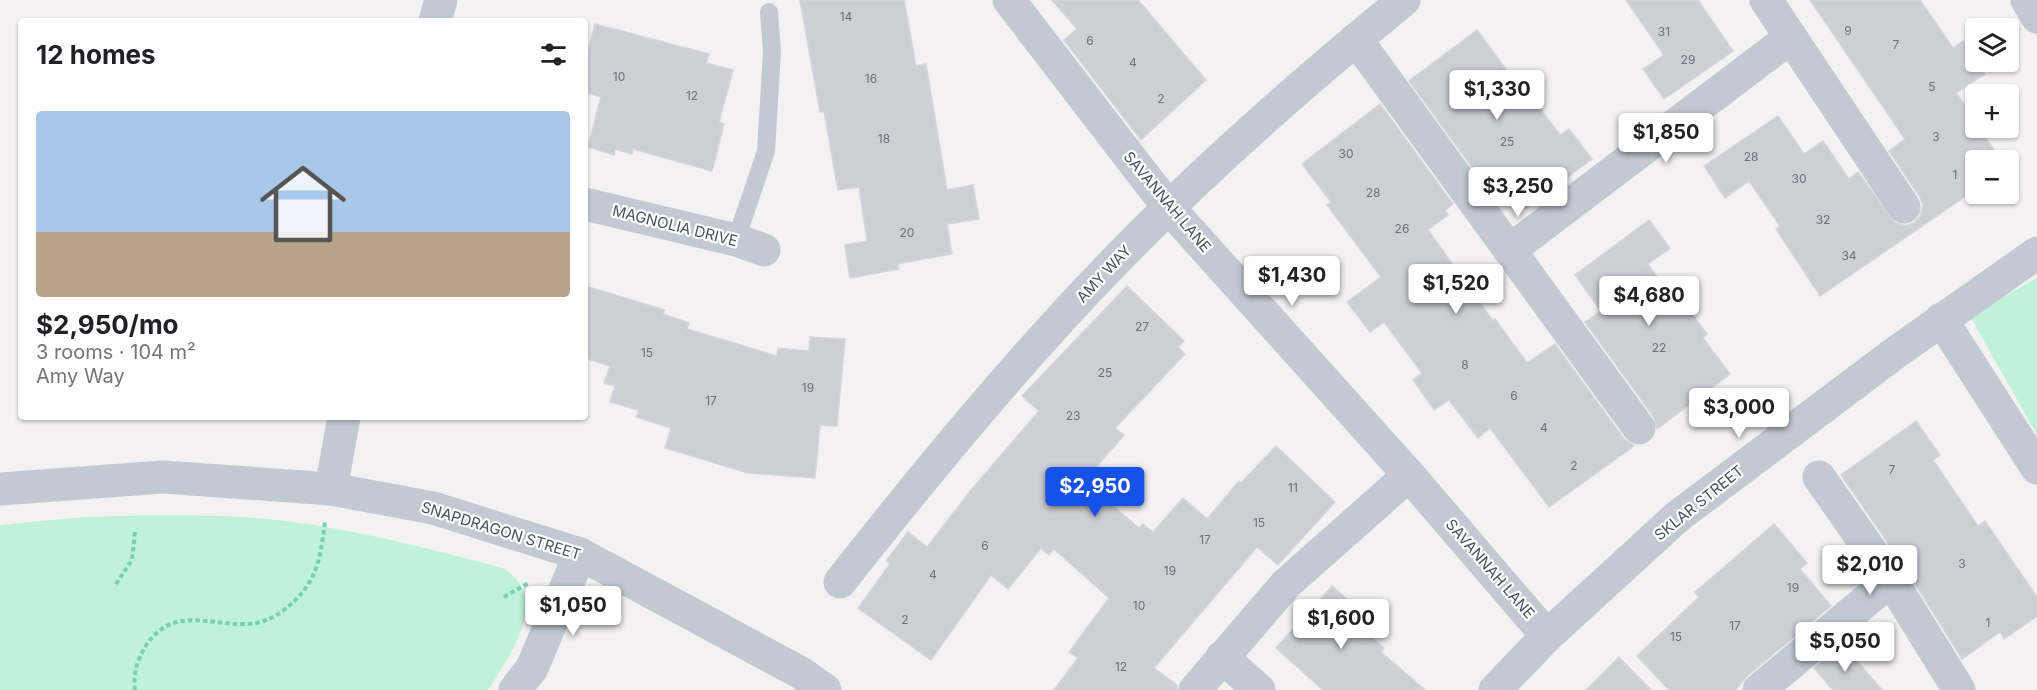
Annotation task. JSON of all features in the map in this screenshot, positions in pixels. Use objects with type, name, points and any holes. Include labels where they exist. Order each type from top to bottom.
[{"type":"street","points":[[436,18],[441,0]]},
{"type":"street","name":"SAVANNAH LANE","points":[[1009,0],[1169,208],[1410,475],[1547,636]]},
{"type":"street","name":"AMY WAY","points":[[840,582],[939,457],[1020,364],[1124,252],[1304,82],[1404,0]]},
{"type":"street","points":[[1766,0],[1904,207]]},
{"type":"street","points":[[2027,0],[2037,17]]},
{"type":"street","points":[[1510,250],[1791,37]]},
{"type":"street","points":[[1356,39],[1639,428]]},
{"type":"street","name":"MAGNOLIA DRIVE","points":[[588,205],[750,245]]},
{"type":"street","name":"SKLAR STREET","points":[[1496,690],[1547,636],[1677,517],[1941,319],[2037,253]]},
{"type":"street","points":[[1941,319],[2037,468]]},
{"type":"street","points":[[331,489],[343,420]]},
{"type":"street","points":[[1195,690],[1286,584],[1410,475]]},
{"type":"street","name":"SNAPDRAGON STREET","points":[[0,489],[164,477],[331,489],[433,508],[580,554],[801,673],[825,690]]},
{"type":"street","points":[[1819,477],[1891,580],[1959,690]]},
{"type":"street","points":[[515,690],[532,668],[580,554]]},
{"type":"street","points":[[1759,690],[1891,580]]},
{"type":"street","points":[[1221,657],[1259,690]]},
{"type":"lane","points":[[750,245],[766,151],[772,51],[769,12]]},
{"type":"path","points":[[135,690],[136,664],[153,637],[166,626],[181,621],[246,625],[263,622],[279,613],[305,591],[320,560],[331,489]]},
{"type":"path","points":[[116,584],[132,560],[135,532]]},
{"type":"green space","points":[[2037,278],[2037,435],[1970,316]]},
{"type":"green space","points":[[160,515],[243,517],[309,524],[407,544],[503,568],[517,580],[524,595],[526,611],[522,627],[507,660],[488,690],[0,690],[0,525],[85,517]]},
{"type":"building","points":[[800,0],[904,0],[916,66],[926,64],[947,190],[973,185],[979,219],[947,224],[952,254],[897,264],[899,269],[850,278],[845,245],[867,241],[859,187],[838,190],[824,111],[820,112]]},
{"type":"building","points":[[1052,0],[1138,0],[1206,80],[1141,140],[1064,40],[1077,29]]},
{"type":"building","points":[[1626,0],[1698,0],[1733,51],[1664,99],[1643,69],[1664,55]]},
{"type":"building","points":[[1810,0],[1920,0],[1953,48],[1963,41],[1965,44],[1965,72],[1984,72],[1985,74],[1970,84],[1965,84],[1965,87],[1956,93],[1965,106],[1965,138],[1986,138],[1994,150],[1965,150],[1965,197],[1820,296],[1776,229],[1780,226],[1749,181],[1725,198],[1704,166],[1778,116],[1804,154],[1823,141],[1849,179],[1858,172],[1895,223],[1906,226],[1914,223],[1920,216],[1923,206],[1920,197],[1889,151],[1905,139]]},
{"type":"building","points":[[595,24],[709,54],[706,63],[733,70],[719,122],[724,124],[712,171],[633,149],[632,154],[615,149],[614,155],[588,147],[601,97],[588,93],[588,51]]},
{"type":"building","points":[[1477,30],[1531,103],[1534,100],[1560,135],[1569,129],[1592,159],[1526,208],[1499,171],[1483,182],[1409,81]]},
{"type":"building","points":[[1380,104],[1453,204],[1445,210],[1448,215],[1428,230],[1493,321],[1495,319],[1527,363],[1555,344],[1624,439],[1634,446],[1549,507],[1490,428],[1478,438],[1449,400],[1434,410],[1413,380],[1422,373],[1384,322],[1370,332],[1347,302],[1381,277],[1327,205],[1331,202],[1302,164]]},
{"type":"building","points":[[1649,220],[1670,248],[1648,264],[1681,311],[1687,307],[1707,334],[1703,338],[1730,374],[1657,429],[1654,417],[1585,322],[1601,311],[1575,275]]},
{"type":"building","points":[[1127,286],[1184,341],[1178,347],[1185,354],[1115,428],[1124,435],[1084,481],[1139,528],[1143,524],[1153,532],[1183,498],[1207,519],[1239,481],[1241,483],[1276,446],[1335,502],[1278,565],[1257,547],[1154,668],[1177,685],[1177,690],[1054,690],[1078,658],[1069,652],[1109,598],[1054,549],[1049,555],[1041,548],[1008,589],[991,575],[931,660],[858,608],[890,564],[886,561],[908,532],[927,547],[971,490],[1039,411],[1022,396]]},
{"type":"building","points":[[588,287],[665,310],[663,314],[689,323],[687,329],[777,356],[778,348],[809,351],[810,337],[845,339],[837,426],[820,425],[815,478],[748,473],[665,448],[671,428],[636,417],[639,410],[610,402],[615,386],[604,383],[610,366],[588,359]]},
{"type":"building","points":[[1916,421],[1940,455],[1933,460],[1978,526],[1985,521],[2037,597],[2037,616],[2004,639],[2000,632],[1962,659],[1906,569],[1841,475]]},
{"type":"building","points":[[1774,524],[1807,563],[1800,569],[1831,606],[1747,676],[1736,690],[1669,690],[1637,656],[1699,597],[1695,592]]},
{"type":"building","points":[[1332,586],[1360,611],[1352,620],[1384,648],[1381,652],[1425,690],[1323,690],[1276,648]]},
{"type":"building","points":[[1843,645],[1882,690],[1833,690],[1814,668]]},
{"type":"building","points":[[1619,657],[1651,690],[1586,690]]}]
